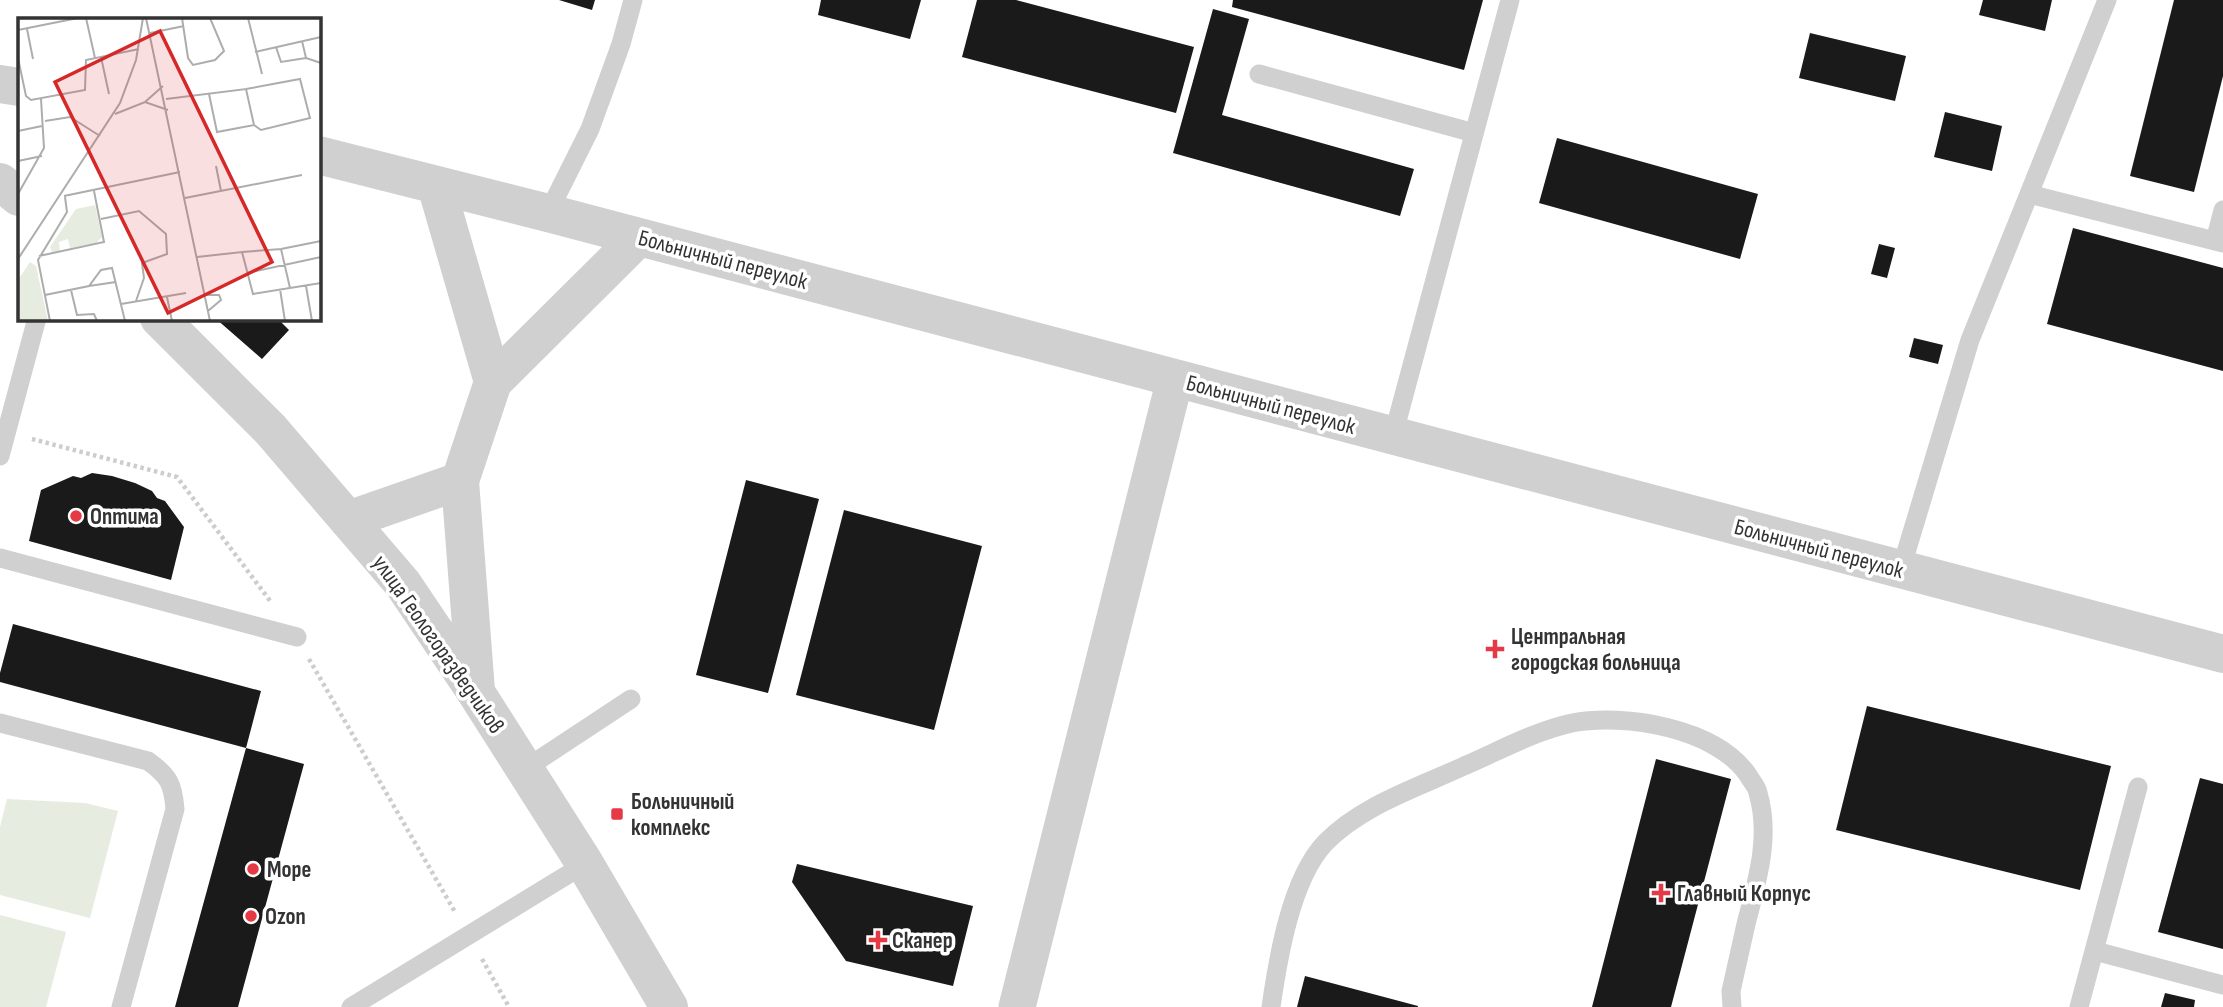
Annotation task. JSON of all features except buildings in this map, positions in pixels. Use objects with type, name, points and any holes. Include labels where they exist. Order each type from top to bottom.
[{"type":"street","points":[[0,83],[18,87]]},
{"type":"street","name":"Больничный переулок","points":[[320,156],[2223,653]]},
{"type":"street","points":[[0,182],[18,196]]},
{"type":"street","points":[[436,185],[493,382]]},
{"type":"street","points":[[477,694],[460,481],[493,382],[639,237]]},
{"type":"street","name":"улица Геологоразведчиков","points":[[161,320],[271,430],[403,584],[585,864],[669,1007]]},
{"type":"street","points":[[1017,1007],[1175,379]]},
{"type":"street","points":[[348,520],[460,481]]},
{"type":"lane","points":[[548,213],[590,128],[621,44],[633,0]]},
{"type":"lane","points":[[1393,436],[1510,0]]},
{"type":"lane","points":[[1900,569],[1970,340],[2107,0]]},
{"type":"lane","points":[[1259,74],[1474,132]]},
{"type":"lane","points":[[2029,194],[2219,242],[2223,210]]},
{"type":"lane","points":[[0,456],[36,320]]},
{"type":"lane","points":[[0,558],[296,637]]},
{"type":"lane","points":[[525,769],[631,699]]},
{"type":"lane","points":[[1271,1007],[1278,963],[1296,896],[1307,868],[1324,845],[1345,824],[1373,808],[1527,738],[1572,723],[1605,720],[1644,723],[1690,735],[1719,747],[1740,764],[1758,790],[1764,824],[1763,849],[1731,991],[1731,1007]]},
{"type":"lane","points":[[0,723],[148,761],[164,772],[174,789],[175,809],[121,1007]]},
{"type":"lane","points":[[2079,1007],[2138,787]]},
{"type":"lane","points":[[351,1007],[585,864]]},
{"type":"lane","points":[[2095,951],[2223,985]]},
{"type":"path","points":[[6,433],[177,477],[296,637],[509,1007]]},
{"type":"shaded area","points":[[7,799],[85,803],[118,811],[90,918],[0,895],[0,827]]},
{"type":"shaded area","points":[[0,915],[66,932],[46,1007],[0,1007]]},
{"type":"place","name":"Оптима","points":[[76,516]]},
{"type":"place","name":"Центральная городская больница","points":[[1495,649]]},
{"type":"place","name":"Больничный комплекс","points":[[617,814]]},
{"type":"place","name":"Море","points":[[253,869]]},
{"type":"place","name":"Главный Корпус","points":[[1661,893]]},
{"type":"place","name":"Ozon","points":[[251,916]]},
{"type":"place","name":"Сканер","points":[[878,940]]}]
